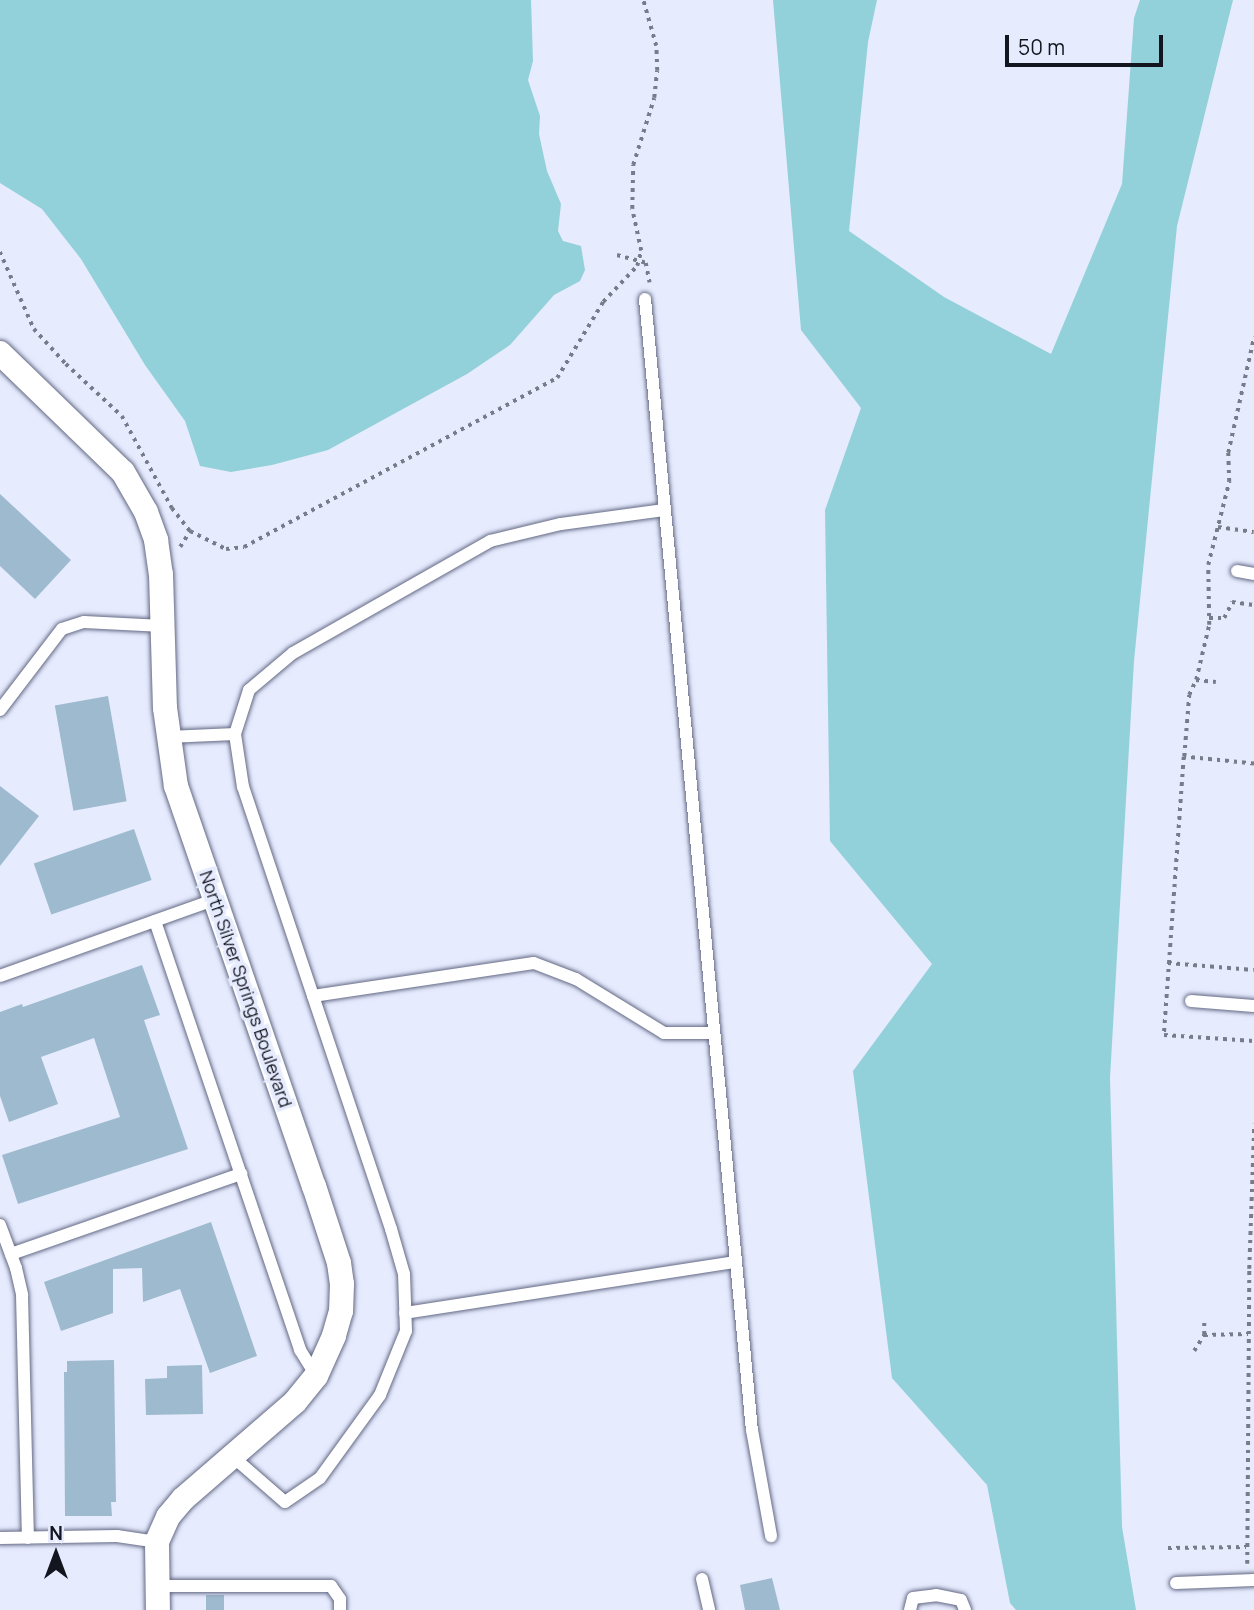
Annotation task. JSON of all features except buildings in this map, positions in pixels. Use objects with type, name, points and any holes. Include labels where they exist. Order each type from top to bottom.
[{"type":"street","name":"North Silver Springs Boulevard","points":[[0,354],[130,483],[156,540],[168,737],[176,786],[339,1263],[341,1311],[316,1376],[295,1402],[183,1499],[168,1517],[157,1542],[158,1598]]},
{"type":"lane","points":[[648,295],[664,510],[752,1430],[771,1536]]},
{"type":"lane","points":[[232,1456],[285,1502],[320,1478],[380,1395],[406,1331],[404,1274],[391,1229],[243,787],[235,734],[249,690],[293,653],[490,541],[561,524],[664,510]]},
{"type":"lane","points":[[1237,571],[1254,574]]},
{"type":"lane","points":[[0,710],[62,629],[84,622],[163,626]]},
{"type":"lane","points":[[168,737],[235,734]]},
{"type":"lane","points":[[0,976],[214,900]]},
{"type":"lane","points":[[155,921],[300,1350],[316,1376]]},
{"type":"lane","points":[[313,996],[534,963],[576,979],[664,1034],[714,1033]]},
{"type":"lane","points":[[1191,1001],[1254,1006]]},
{"type":"lane","points":[[11,1254],[241,1174]]},
{"type":"lane","points":[[1,1230],[11,1254],[22,1295],[28,1538]]},
{"type":"lane","points":[[405,1313],[736,1262]]},
{"type":"lane","points":[[0,1538],[117,1536],[157,1542]]},
{"type":"lane","points":[[702,1579],[709,1610]]},
{"type":"lane","points":[[1177,1583],[1254,1580]]},
{"type":"lane","points":[[158,1598],[331,1586],[340,1599],[340,1610]]},
{"type":"lane","points":[[910,1610],[914,1598],[936,1595],[961,1600],[965,1610]]},
{"type":"path","points":[[0,252],[34,329],[66,364],[122,416],[172,508],[191,531],[226,549],[244,547],[557,378],[591,319],[637,266],[639,259],[638,229],[632,209],[633,165],[654,98],[657,71],[656,46],[643,0]]},
{"type":"path","points":[[617,255],[646,263],[648,295]]},
{"type":"path","points":[[1254,337],[1228,453],[1229,482],[1208,565],[1209,618],[1196,680],[1189,695],[1164,1035],[1254,1041]]},
{"type":"path","points":[[1218,527],[1254,532]]},
{"type":"path","points":[[175,555],[191,531]]},
{"type":"path","points":[[1209,618],[1224,618],[1231,602],[1254,606]]},
{"type":"path","points":[[1196,680],[1216,682]]},
{"type":"path","points":[[1184,757],[1254,764]]},
{"type":"path","points":[[1168,964],[1254,970]]},
{"type":"path","points":[[1254,1124],[1246,1547],[1246,1558],[1254,1580]]},
{"type":"path","points":[[1194,1351],[1204,1335],[1204,1321]]},
{"type":"path","points":[[1204,1335],[1248,1334]]},
{"type":"path","points":[[1168,1548],[1246,1547]]},
{"type":"shaded area","points":[[0,0],[531,0],[533,61],[528,80],[540,116],[539,134],[547,171],[561,204],[558,231],[563,241],[581,246],[585,270],[580,281],[554,295],[510,345],[467,374],[328,450],[272,465],[231,472],[200,466],[185,421],[145,365],[81,259],[42,209],[0,183]]},
{"type":"shaded area","points":[[773,0],[877,0],[868,42],[849,231],[944,297],[1051,354],[1122,184],[1134,18],[1140,0],[1233,0],[1177,226],[1134,661],[1110,1078],[1122,1527],[1136,1610],[1016,1610],[1010,1603],[987,1485],[892,1378],[853,1071],[932,964],[830,841],[825,510],[861,408],[801,330]]}]
